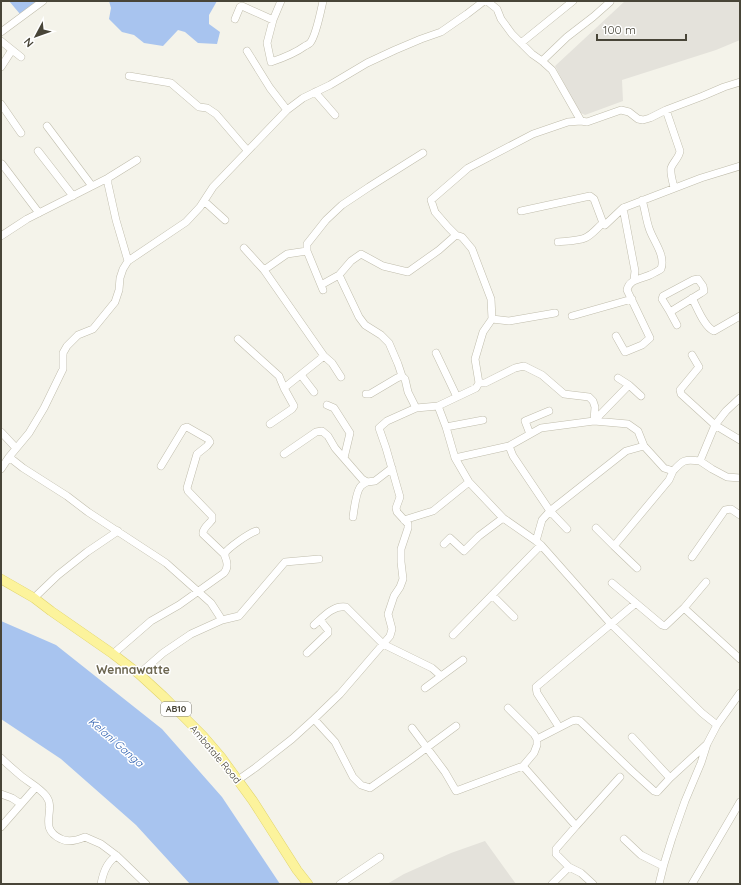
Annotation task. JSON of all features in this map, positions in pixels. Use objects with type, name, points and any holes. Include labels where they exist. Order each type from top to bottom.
[{"type":"main road","name":"Ambatale Road","points":[[1,579],[34,598],[113,654],[139,674],[163,696],[203,736],[221,757],[253,800],[297,870],[308,884]]},
{"type":"street","points":[[1,32],[43,1]]},
{"type":"street","points":[[271,62],[267,42],[273,20],[281,1]]},
{"type":"street","points":[[257,66],[285,58],[310,43],[323,1]]},
{"type":"street","points":[[1,469],[29,433],[44,408],[63,369],[63,353],[67,346],[78,336],[93,329],[115,302],[119,290],[120,278],[128,261],[186,222],[200,207],[213,187],[286,110],[303,98],[330,85],[367,63],[420,39],[441,32],[484,1]]},
{"type":"street","points":[[487,1],[497,9],[512,34],[532,54],[552,70],[580,121]]},
{"type":"street","points":[[521,43],[573,1]]},
{"type":"street","points":[[542,61],[567,37],[610,2]]},
{"type":"street","points":[[235,19],[240,7],[242,6],[273,20]]},
{"type":"street","points":[[1,41],[21,57]]},
{"type":"street","points":[[1,67],[12,50]]},
{"type":"street","points":[[247,51],[270,88],[286,110]]},
{"type":"street","points":[[129,76],[171,83],[199,107],[207,108],[216,114],[247,150]]},
{"type":"street","points":[[238,780],[292,739],[314,719],[340,694],[390,636],[392,629],[388,614],[394,596],[403,579],[401,549],[408,524],[397,512],[396,508],[400,497],[386,448],[378,428],[387,420],[416,408],[438,406],[457,398],[476,388],[479,383],[475,359],[483,332],[492,319],[491,299],[472,249],[462,237],[456,235],[435,212],[431,200],[468,168],[533,134],[568,122],[587,122],[621,110],[643,120],[740,82]]},
{"type":"street","points":[[315,92],[335,115]]},
{"type":"street","points":[[1,104],[21,133]]},
{"type":"street","points":[[666,110],[680,151],[679,156],[670,170],[674,188]]},
{"type":"street","points":[[47,126],[92,186]]},
{"type":"street","points":[[38,151],[73,196]]},
{"type":"street","points":[[423,152],[342,205],[326,220],[307,244],[307,251],[322,288],[340,275],[351,261],[361,254],[383,266],[408,272],[439,250],[456,235]]},
{"type":"street","points":[[1,236],[27,219],[108,178],[137,160]]},
{"type":"street","points":[[2,164],[39,213]]},
{"type":"street","points":[[558,242],[585,238],[603,223],[605,225],[623,208],[701,178],[740,166]]},
{"type":"street","points":[[108,178],[116,220],[128,261]]},
{"type":"street","points":[[521,211],[590,196],[594,199],[603,223]]},
{"type":"street","points":[[616,336],[625,352],[642,345],[650,338],[627,290],[628,286],[634,280],[651,275],[661,269],[663,265],[649,228],[642,200]]},
{"type":"street","points":[[204,201],[225,220]]},
{"type":"street","points":[[623,208],[635,271],[634,280]]},
{"type":"street","points":[[244,248],[264,270],[324,356],[332,363],[341,377]]},
{"type":"street","points":[[264,270],[286,254],[307,251]]},
{"type":"street","points":[[340,275],[359,317],[365,325],[381,335],[389,343],[402,376],[405,379],[408,392],[416,408]]},
{"type":"street","points":[[670,312],[704,291],[703,286],[698,279],[693,280],[663,296],[662,299],[677,325]]},
{"type":"street","points":[[692,298],[709,330],[714,332],[740,316]]},
{"type":"street","points":[[572,316],[632,299]]},
{"type":"street","points":[[492,319],[508,321],[555,313]]},
{"type":"street","points":[[238,340],[279,376],[294,406],[270,424]]},
{"type":"street","points":[[436,353],[457,398]]},
{"type":"street","points":[[692,355],[699,367],[680,390],[681,394],[715,425],[740,440]]},
{"type":"street","points":[[284,388],[324,356]]},
{"type":"street","points":[[479,383],[485,383],[515,368],[524,366],[542,375],[564,394],[589,397],[593,401],[594,421]]},
{"type":"street","points":[[301,375],[314,392]]},
{"type":"street","points":[[366,394],[370,394],[402,376]]},
{"type":"street","points":[[618,378],[629,385],[641,396]]},
{"type":"street","points":[[594,421],[629,385]]},
{"type":"street","points":[[700,461],[715,425],[726,411],[740,398]]},
{"type":"street","points":[[327,405],[334,408],[350,433],[344,458]]},
{"type":"street","points":[[438,406],[455,458],[469,482],[503,518],[538,543],[610,624],[702,713],[717,725]]},
{"type":"street","points":[[530,434],[525,421],[549,411]]},
{"type":"street","points":[[446,427],[483,420]]},
{"type":"street","points":[[455,458],[509,446],[541,428],[594,421],[628,424],[638,431],[644,446],[664,468],[672,471]]},
{"type":"street","points":[[113,654],[151,621],[198,592],[224,573],[227,569],[225,555],[203,534],[205,528],[212,520],[212,516],[188,491],[187,488],[198,454],[210,442],[208,439],[187,426],[184,428],[161,466]]},
{"type":"street","points":[[284,454],[316,432],[322,431],[328,436],[335,448],[362,479],[367,482]]},
{"type":"street","points":[[1,432],[16,448]]},
{"type":"street","points":[[509,446],[513,456],[550,511],[567,529]]},
{"type":"street","points":[[453,635],[492,595],[538,543],[542,520],[550,511],[626,451],[644,446]]},
{"type":"street","points":[[10,457],[23,468],[166,563],[211,603],[222,620]]},
{"type":"street","points":[[614,546],[669,480],[672,471],[681,462],[689,460],[700,461],[728,477],[740,478]]},
{"type":"street","points":[[353,518],[355,504],[361,486],[367,482],[375,481],[392,468]]},
{"type":"street","points":[[404,520],[433,511],[469,482]]},
{"type":"street","points":[[692,557],[725,510],[731,509],[740,515]]},
{"type":"street","points":[[444,544],[450,538],[464,551],[479,536],[503,518]]},
{"type":"street","points":[[596,528],[638,568]]},
{"type":"street","points":[[34,598],[58,575],[87,552],[118,531]]},
{"type":"street","points":[[225,555],[224,554],[227,549],[251,533],[256,532]]},
{"type":"street","points":[[139,674],[163,653],[191,634],[222,620],[239,616],[285,562],[319,559]]},
{"type":"street","points":[[612,583],[665,626],[684,608],[706,582]]},
{"type":"street","points":[[492,595],[514,617]]},
{"type":"street","points":[[559,728],[537,693],[536,687],[636,603]]},
{"type":"street","points":[[314,625],[332,610],[340,606],[346,607],[383,644],[432,668],[441,676]]},
{"type":"street","points":[[684,608],[740,659]]},
{"type":"street","points":[[307,653],[328,634],[328,630],[320,620]]},
{"type":"street","points":[[425,688],[463,660]]},
{"type":"street","points":[[659,884],[663,866],[685,801],[701,763],[707,744],[717,725],[740,694]]},
{"type":"street","points":[[412,728],[445,772],[456,790],[523,766],[534,753],[537,745],[537,739],[534,734],[508,708]]},
{"type":"street","points":[[314,719],[335,742],[353,777],[361,785],[370,788],[456,726]]},
{"type":"street","points":[[537,739],[576,720],[580,721],[632,772],[657,792],[707,744]]},
{"type":"street","points":[[632,737],[670,778]]},
{"type":"street","points":[[1,758],[46,796],[50,804],[48,821],[49,827],[57,837],[64,841],[78,840],[85,837],[101,844],[117,856],[146,884]]},
{"type":"street","points":[[523,766],[576,826]]},
{"type":"street","points":[[593,884],[581,873],[569,867],[556,854],[556,848],[620,777]]},
{"type":"street","points":[[1,827],[36,787]]},
{"type":"street","points":[[1,794],[12,798],[21,804]]},
{"type":"street","points":[[692,884],[740,802]]},
{"type":"street","points":[[624,839],[641,854],[663,866]]},
{"type":"street","points":[[101,884],[106,867],[112,859],[117,856]]},
{"type":"street","points":[[340,884],[380,858]]},
{"type":"street","points":[[552,884],[569,867]]},
{"type":"shaded area","points":[[625,1],[740,1],[740,40],[716,50],[622,80],[623,101],[585,115],[579,112],[555,66]]},
{"type":"shaded area","points":[[485,841],[516,884],[387,884],[404,874],[451,853]]},
{"type":"water","points":[[9,1],[38,1],[20,14]]},
{"type":"water","points":[[109,1],[217,1],[209,15],[209,24],[220,32],[217,44],[198,43],[185,32],[178,30],[163,46],[144,43],[134,35],[122,32],[109,19],[111,8]]},
{"type":"water","name":"Kelani Ganga","points":[[1,621],[56,645],[162,729],[222,797],[280,884],[190,884],[136,825],[61,759],[1,719]]},
{"type":"district","name":"Wennawatte","points":[[133,670]]}]
